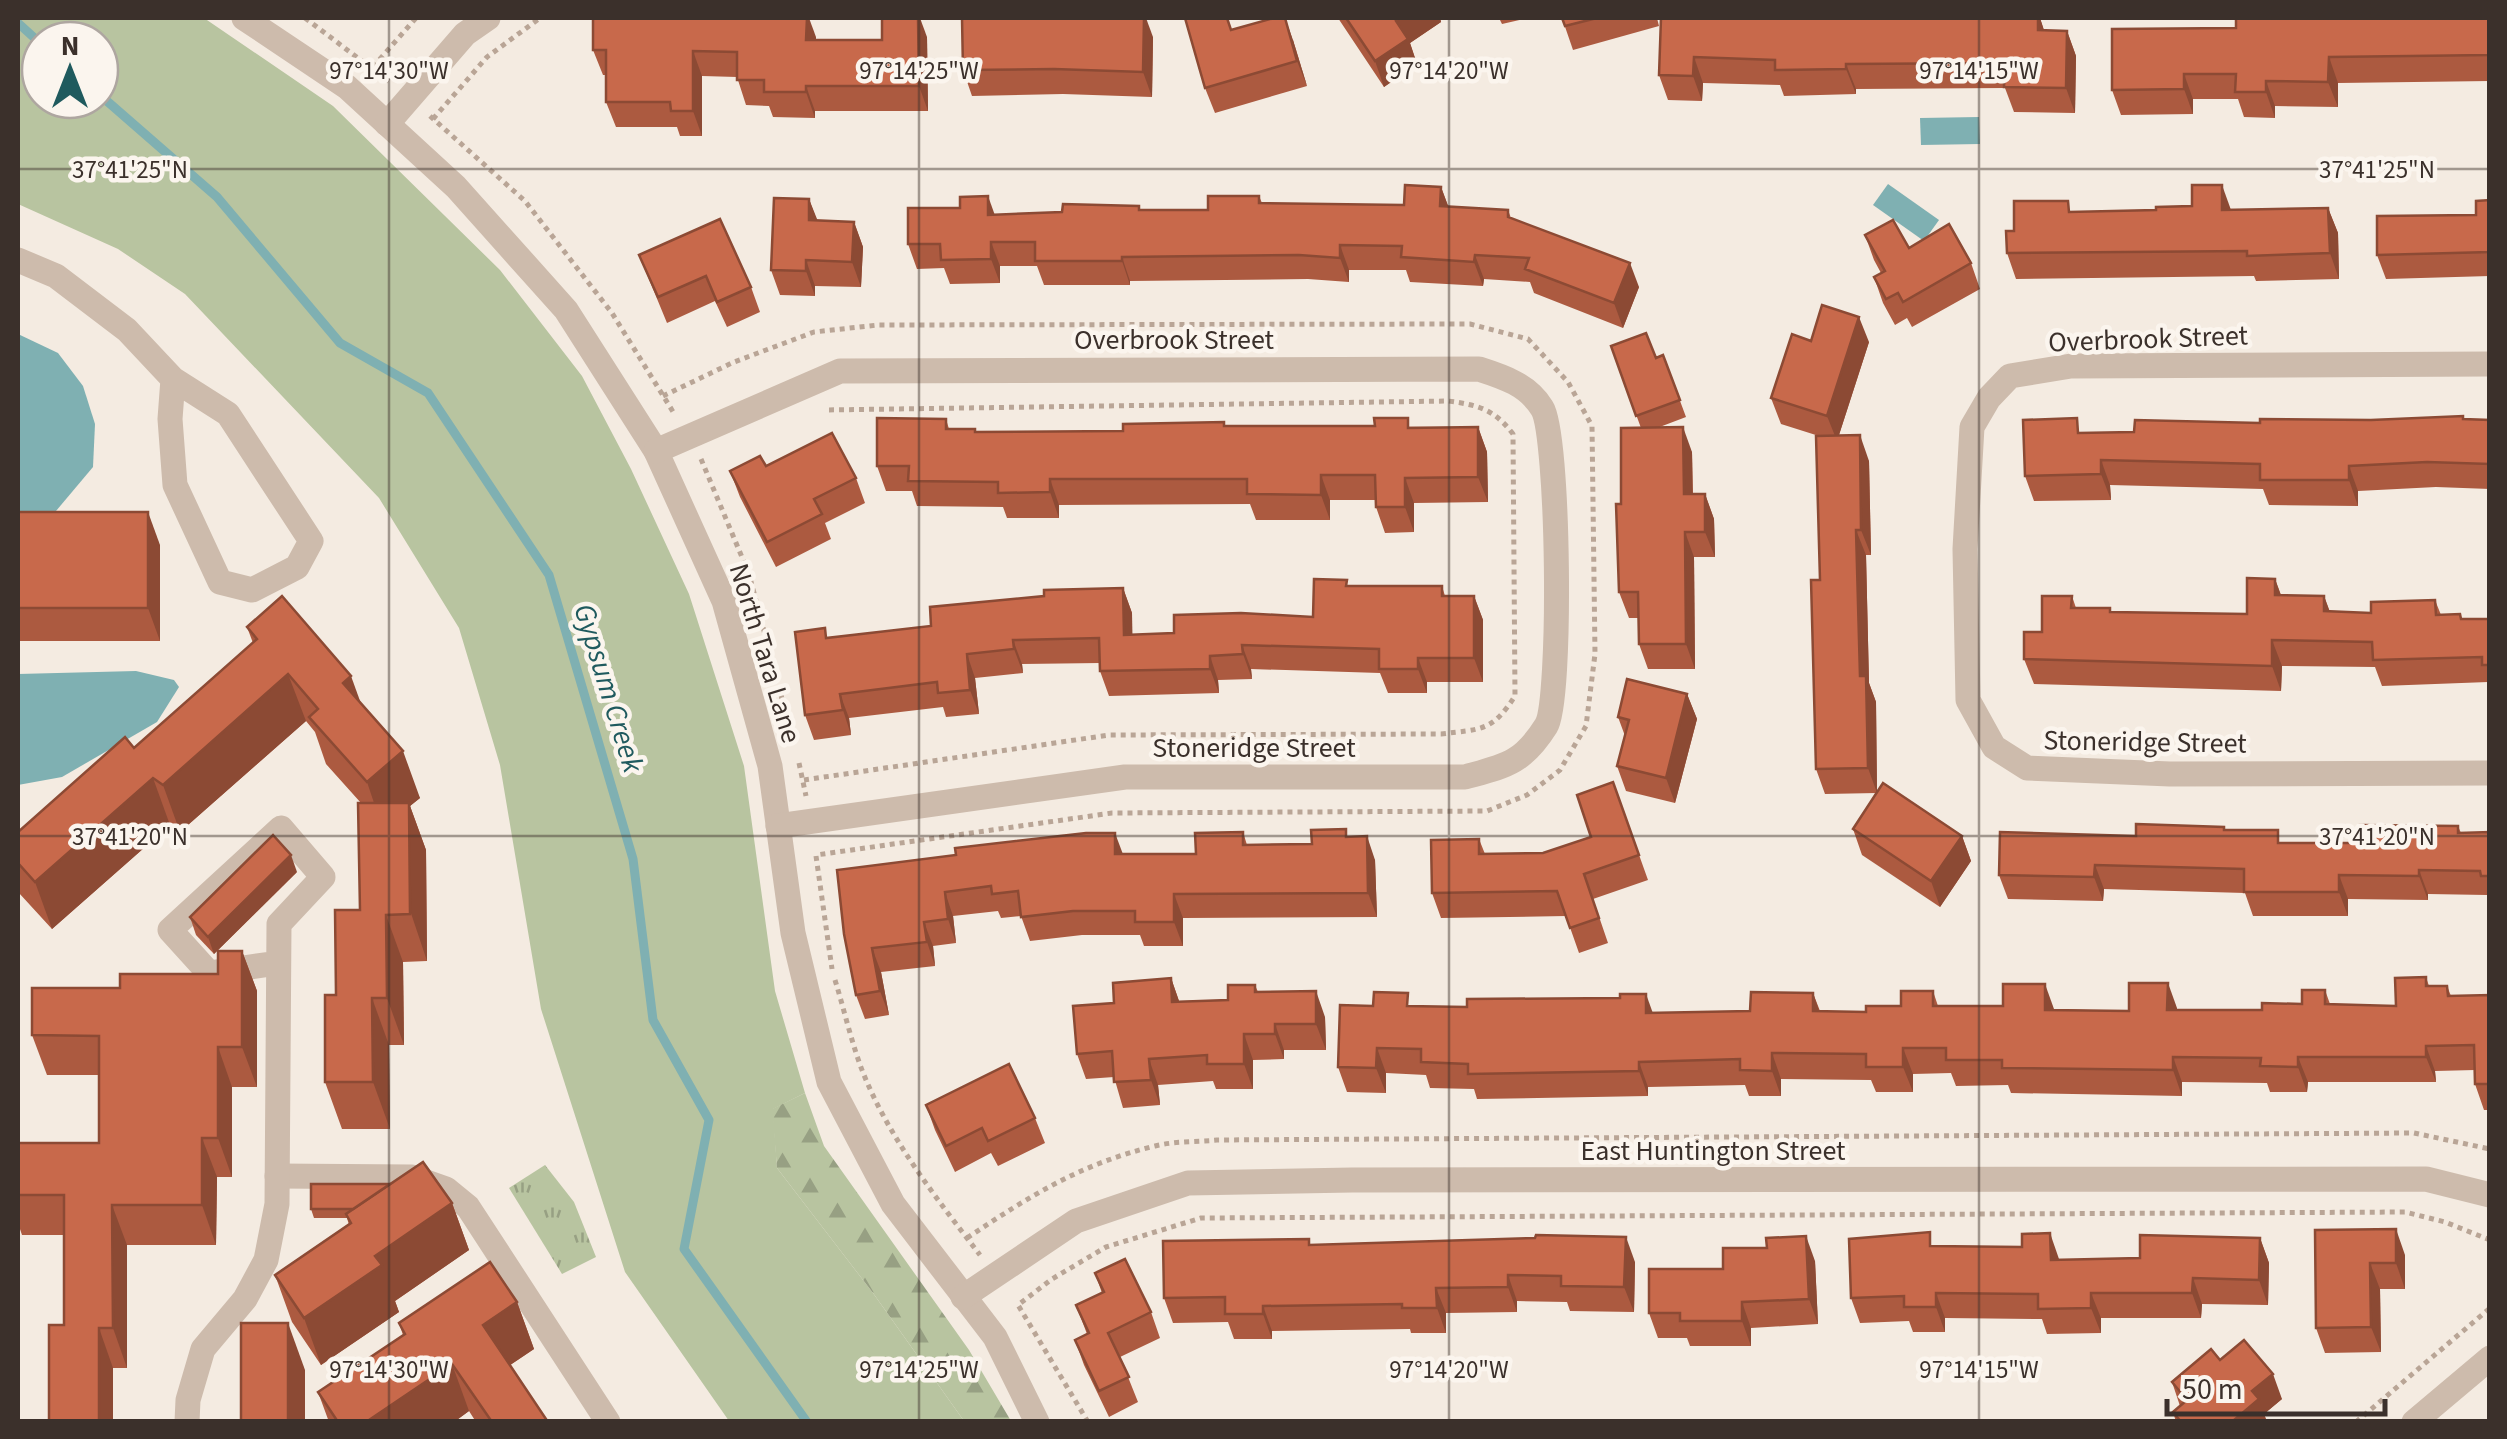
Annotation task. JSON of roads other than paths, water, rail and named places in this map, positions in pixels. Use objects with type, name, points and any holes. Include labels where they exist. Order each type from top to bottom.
[{"type":"street","name":"North Tara Lane","points":[[244,18],[347,87],[456,187],[566,310],[656,450],[724,601],[770,766],[793,932],[829,1082],[893,1204],[994,1337],[1037,1422]]},
{"type":"street","points":[[388,124],[465,34],[488,18]]},
{"type":"street","points":[[18,260],[56,276],[127,330],[174,379],[228,414],[311,541],[297,567],[252,590],[220,582],[175,485],[170,419],[174,379]]},
{"type":"street","name":"Overbrook Street","points":[[1966,565],[1972,428],[1989,398],[2010,376],[2071,366],[2490,364]]},
{"type":"street","name":"Overbrook Street","points":[[656,450],[840,371],[1479,370],[1508,378],[1528,390],[1545,411],[1554,460],[1555,559]]},
{"type":"street","name":"Stoneridge Street","points":[[778,826],[1126,776],[1465,778],[1516,762],[1548,723],[1556,631],[1555,559]]},
{"type":"street","name":"Stoneridge Street","points":[[1966,565],[1968,700],[1994,747],[2027,768],[2170,774],[2490,772]]},
{"type":"street","points":[[187,1422],[188,1400],[203,1349],[245,1299],[266,1260],[277,1204],[279,924],[324,877],[281,828],[170,930],[209,973],[278,963]]},
{"type":"street","points":[[277,1176],[412,1178],[446,1189],[468,1207],[608,1422]]},
{"type":"street","name":"East Huntington Street","points":[[963,1296],[1076,1221],[1188,1183],[2426,1179],[2490,1195]]},
{"type":"street","points":[[2414,1422],[2490,1358]]},
{"type":"water","points":[[1979,117],[1980,144],[1921,145],[1920,118]]},
{"type":"water","points":[[1888,184],[1939,220],[1924,241],[1873,205]]},
{"type":"water","points":[[18,334],[58,353],[83,386],[95,424],[93,467],[56,511],[30,522],[18,522]]},
{"type":"water","points":[[136,671],[174,680],[179,687],[157,722],[62,777],[18,785],[18,674]]},
{"type":"waterway","name":"Gypsum Creek","points":[[120,112],[217,197],[340,343],[428,393],[549,575],[633,859],[653,1020],[709,1120],[684,1249],[807,1422]]}]
